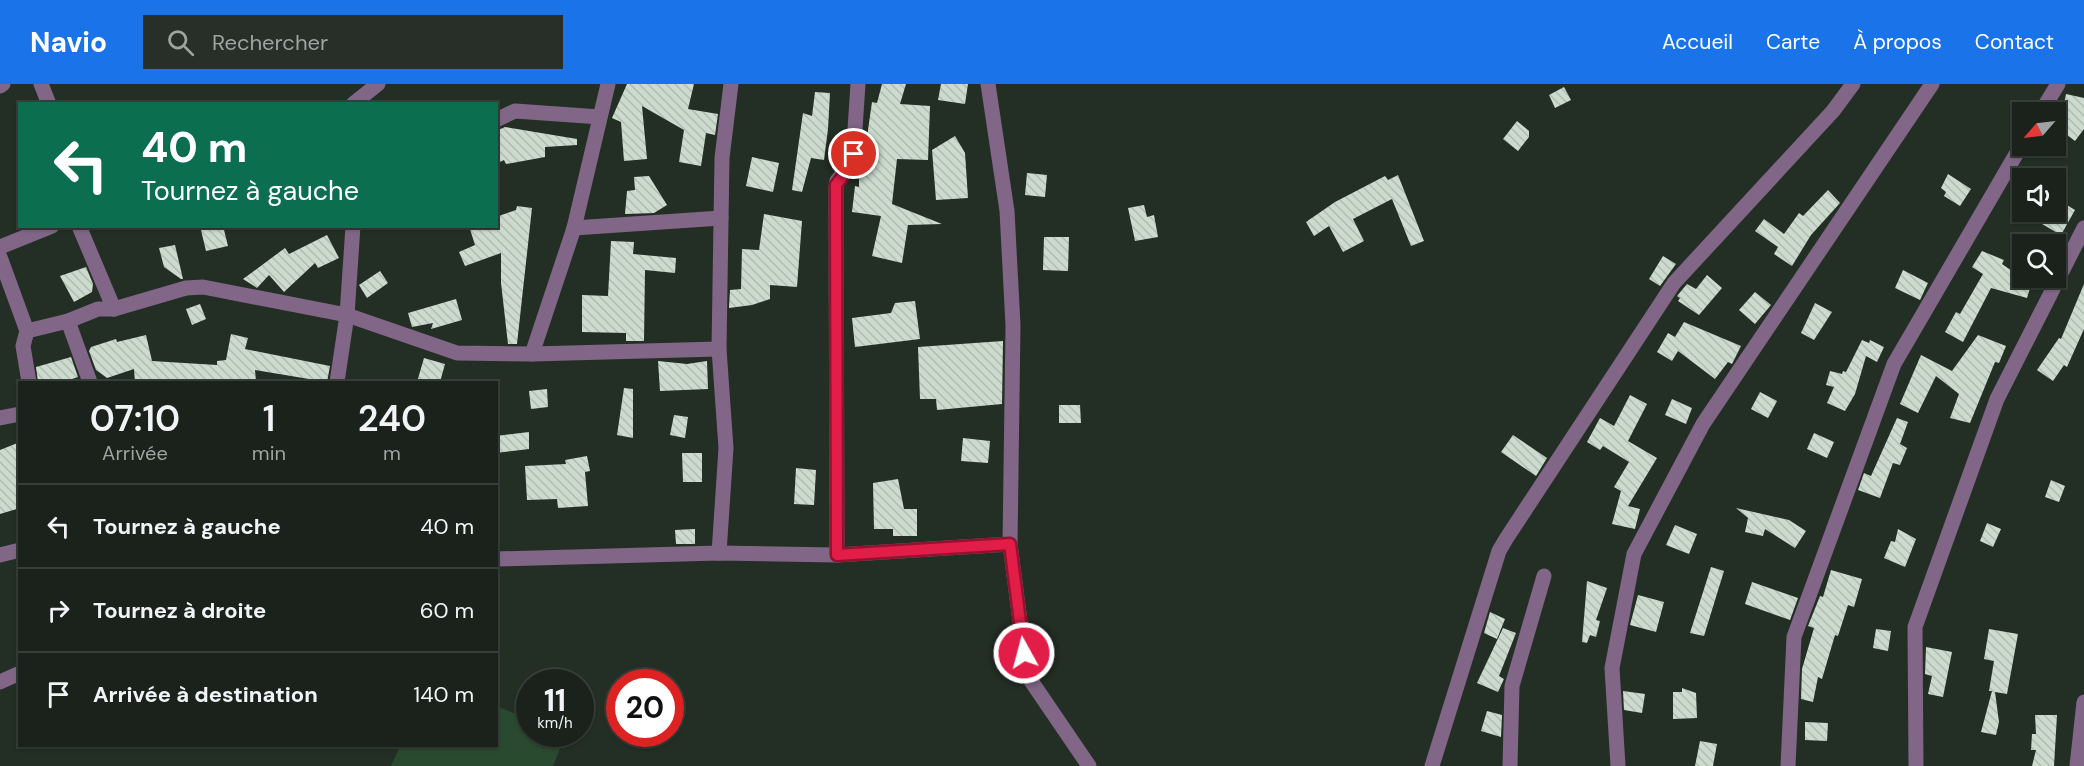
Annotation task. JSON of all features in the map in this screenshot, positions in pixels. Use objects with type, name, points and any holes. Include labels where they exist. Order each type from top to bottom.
[{"type":"street","points":[[41,84],[48,102]]},
{"type":"street","points":[[356,102],[378,84]]},
{"type":"street","points":[[532,354],[574,228],[608,84]]},
{"type":"street","points":[[719,552],[726,448],[719,349],[722,158],[732,84]]},
{"type":"street","points":[[837,555],[836,185],[853,159],[858,84]]},
{"type":"street","points":[[988,84],[1007,211],[1013,325],[1010,544],[1027,675],[1089,766]]},
{"type":"street","points":[[1432,766],[1499,551],[1506,539],[1674,283],[1833,111],[1854,84]]},
{"type":"street","points":[[1618,766],[1612,668],[1634,554],[1703,424],[1932,84]]},
{"type":"street","points":[[2047,102],[2058,84]]},
{"type":"street","points":[[498,119],[515,111],[600,117]]},
{"type":"street","points":[[1788,766],[1792,647],[1797,624],[1894,364],[2015,156]]},
{"type":"street","points":[[574,228],[721,218]]},
{"type":"street","points":[[0,248],[47,228]]},
{"type":"street","points":[[80,228],[114,309]]},
{"type":"street","points":[[337,381],[347,315],[353,228]]},
{"type":"street","points":[[1916,766],[1915,627],[1996,399],[2084,228]]},
{"type":"street","points":[[0,256],[27,331],[23,346],[29,381]]},
{"type":"street","points":[[27,331],[68,321],[98,309],[114,309],[186,288],[203,287],[347,315],[457,353],[532,354],[719,349]]},
{"type":"street","points":[[68,321],[90,381]]},
{"type":"street","points":[[0,418],[18,414]]},
{"type":"street","points":[[498,559],[719,552],[837,555],[1010,544]]},
{"type":"street","points":[[0,555],[18,550]]},
{"type":"street","points":[[1510,766],[1512,686],[1544,576]]},
{"type":"street","points":[[0,682],[18,675]]},
{"type":"street","points":[[2077,766],[2084,702]]},
{"type":"green space","points":[[498,706],[516,714],[516,747],[561,747],[553,766],[391,766],[400,747],[498,747]]},
{"type":"building","points":[[627,84],[694,84],[688,109],[718,114],[715,135],[706,133],[701,166],[679,162],[684,130],[642,106],[647,159],[624,161],[621,122],[612,118]]},
{"type":"building","points":[[882,84],[906,84],[900,104],[930,106],[928,160],[897,159],[892,204],[942,224],[908,225],[902,263],[872,256],[881,216],[852,212],[855,186],[859,187],[859,168],[863,160],[872,102],[877,103]]},
{"type":"building","points":[[941,84],[968,84],[965,104],[938,100]]},
{"type":"building","points":[[1564,87],[1571,100],[1555,108],[1549,95]]},
{"type":"building","points":[[815,92],[830,93],[824,160],[811,158],[802,192],[792,190],[803,113],[812,116]]},
{"type":"building","points":[[2066,94],[2084,98],[2084,129],[2075,141],[2066,134]]},
{"type":"building","points":[[1517,121],[1529,131],[1529,137],[1518,151],[1503,139]]},
{"type":"building","points":[[505,127],[577,139],[577,145],[545,147],[545,157],[506,164],[504,160],[498,163],[498,130]]},
{"type":"building","points":[[955,136],[965,153],[968,198],[936,200],[932,150]]},
{"type":"building","points":[[752,157],[779,163],[773,192],[746,186]]},
{"type":"building","points":[[1027,173],[1047,175],[1045,197],[1025,195]]},
{"type":"building","points":[[1948,174],[1971,189],[1960,206],[1944,196],[1946,192],[1941,188]]},
{"type":"building","points":[[1398,175],[1424,241],[1411,246],[1392,199],[1353,219],[1364,241],[1343,252],[1329,226],[1314,236],[1306,222],[1335,202],[1385,176],[1388,180]]},
{"type":"building","points":[[649,176],[667,205],[654,213],[625,214],[627,191],[635,190],[634,177]]},
{"type":"building","points":[[1828,190],[1840,203],[1811,235],[1792,266],[1774,254],[1778,247],[1755,231],[1764,219],[1784,234],[1799,213],[1803,216]]},
{"type":"building","points":[[2066,204],[2075,210],[2062,234],[2042,224],[2043,222],[2066,222]]},
{"type":"building","points":[[1144,205],[1147,217],[1154,215],[1158,237],[1135,241],[1128,208]]},
{"type":"building","points":[[517,206],[532,208],[517,344],[508,344],[501,283],[501,253],[465,266],[459,252],[475,245],[470,228],[498,228],[498,216],[516,210]]},
{"type":"building","points":[[764,214],[802,221],[797,287],[770,285],[770,299],[752,305],[729,308],[730,290],[741,289],[742,249],[759,250]]},
{"type":"building","points":[[200,228],[224,228],[228,246],[206,251]]},
{"type":"building","points":[[327,235],[339,258],[318,268],[315,263],[284,292],[269,275],[257,288],[243,279],[285,248],[289,254]]},
{"type":"building","points":[[1044,237],[1069,237],[1068,271],[1043,270]]},
{"type":"building","points":[[611,241],[634,242],[633,254],[676,258],[675,273],[645,270],[644,341],[626,341],[626,333],[582,332],[582,295],[608,296]]},
{"type":"building","points":[[175,245],[183,279],[164,267],[159,248]]},
{"type":"building","points":[[1982,251],[2004,260],[2002,264],[2012,271],[2012,288],[2030,288],[2027,298],[1991,288],[1963,342],[1945,332],[1956,312],[1960,314],[1983,274],[1972,267]]},
{"type":"building","points":[[1663,256],[1676,264],[1660,286],[1649,279]]},
{"type":"building","points":[[86,267],[93,284],[92,292],[74,302],[60,276]]},
{"type":"building","points":[[1903,270],[1928,283],[1920,300],[1895,288]]},
{"type":"building","points":[[380,271],[388,283],[367,298],[359,285]]},
{"type":"building","points":[[1707,275],[1722,288],[1699,315],[1678,301],[1680,298],[1677,296],[1687,284],[1696,289]]},
{"type":"building","points":[[2084,284],[2084,329],[2067,367],[2064,365],[2053,381],[2037,370],[2059,338],[2061,339]]},
{"type":"building","points":[[1755,292],[1771,305],[1755,324],[1739,310]]},
{"type":"building","points":[[456,299],[462,320],[431,329],[433,323],[412,327],[408,313]]},
{"type":"building","points":[[915,301],[920,339],[855,347],[852,318],[891,313],[895,303]]},
{"type":"building","points":[[1815,303],[1832,312],[1814,340],[1801,333]]},
{"type":"building","points":[[200,304],[206,319],[192,325],[186,309]]},
{"type":"building","points":[[1684,322],[1741,346],[1732,364],[1728,362],[1715,379],[1678,351],[1672,361],[1657,352],[1668,333],[1675,337]]},
{"type":"building","points":[[231,334],[248,338],[245,349],[330,366],[327,381],[255,370],[256,381],[135,381],[134,369],[107,378],[96,370],[89,351],[91,347],[116,339],[117,342],[146,335],[152,361],[217,365],[217,361],[226,360]]},
{"type":"building","points":[[1978,335],[2006,346],[1999,363],[1995,362],[1970,423],[1950,418],[1959,394],[1936,376],[1918,413],[1900,404],[1921,355],[1952,371]]},
{"type":"building","points":[[1862,340],[1869,343],[1870,340],[1884,347],[1877,362],[1866,356],[1855,394],[1845,411],[1827,403],[1834,387],[1826,385],[1830,371],[1842,374],[1843,371],[1846,372]]},
{"type":"building","points":[[1003,341],[1002,404],[937,410],[936,399],[920,399],[918,347]]},
{"type":"building","points":[[71,357],[78,377],[66,381],[38,381],[36,367]]},
{"type":"building","points":[[424,358],[445,364],[440,381],[417,381]]},
{"type":"building","points":[[658,361],[687,364],[707,361],[708,389],[660,391]]},
{"type":"building","points":[[624,388],[633,389],[633,438],[617,435]]},
{"type":"building","points":[[547,389],[548,407],[531,409],[529,391]]},
{"type":"building","points":[[1760,392],[1777,401],[1768,418],[1751,409]]},
{"type":"building","points":[[1630,395],[1647,404],[1628,441],[1657,458],[1628,506],[1640,509],[1635,529],[1612,524],[1621,491],[1614,487],[1629,462],[1603,446],[1600,450],[1587,442],[1600,418],[1614,426]]},
{"type":"building","points":[[1672,399],[1692,408],[1686,424],[1665,415]]},
{"type":"building","points":[[1059,405],[1080,405],[1081,423],[1059,423]]},
{"type":"building","points":[[674,415],[688,417],[685,438],[670,435]]},
{"type":"building","points":[[1897,418],[1908,422],[1900,444],[1907,448],[1900,465],[1893,463],[1880,498],[1858,490],[1864,473],[1871,476]]},
{"type":"building","points":[[529,432],[529,449],[498,453],[498,436]]},
{"type":"building","points":[[1814,433],[1834,442],[1827,458],[1807,449]]},
{"type":"building","points":[[1513,435],[1547,458],[1536,476],[1501,452]]},
{"type":"building","points":[[963,438],[990,441],[988,463],[961,461]]},
{"type":"building","points":[[18,443],[18,509],[0,514],[0,450]]},
{"type":"building","points":[[682,453],[702,453],[702,482],[683,482]]},
{"type":"building","points":[[587,456],[590,471],[585,472],[588,506],[558,508],[557,499],[527,500],[525,466],[566,464],[565,460]]},
{"type":"building","points":[[796,468],[816,470],[814,505],[794,504]]},
{"type":"building","points":[[898,479],[904,509],[917,509],[917,536],[893,536],[893,529],[874,529],[873,483]]},
{"type":"building","points":[[2051,480],[2065,486],[2059,502],[2045,497]]},
{"type":"building","points":[[1736,508],[1789,520],[1806,531],[1795,548],[1765,529],[1763,536],[1745,532],[1748,518]]},
{"type":"building","points":[[1987,523],[2001,529],[1993,547],[1980,541]]},
{"type":"building","points":[[1675,525],[1697,534],[1689,554],[1666,545]]},
{"type":"building","points":[[695,529],[695,544],[676,544],[675,530]]},
{"type":"building","points":[[1898,529],[1916,539],[1905,567],[1884,558],[1891,541],[1895,542]]},
{"type":"building","points":[[1711,567],[1724,571],[1704,636],[1690,633]]},
{"type":"building","points":[[1831,570],[1862,579],[1854,607],[1848,605],[1838,636],[1835,635],[1822,679],[1818,677],[1813,702],[1801,699],[1802,669],[1814,628],[1808,626],[1820,596],[1823,597]]},
{"type":"building","points":[[1587,581],[1607,588],[1596,620],[1600,621],[1596,637],[1590,635],[1587,643],[1582,642]]},
{"type":"building","points":[[1752,582],[1798,598],[1790,620],[1745,604]]},
{"type":"building","points":[[1638,595],[1664,602],[1656,632],[1630,625]]},
{"type":"building","points":[[1490,612],[1505,619],[1497,639],[1484,633]]},
{"type":"building","points":[[1503,628],[1516,633],[1499,676],[1504,679],[1498,692],[1477,683]]},
{"type":"building","points":[[1876,629],[1891,631],[1888,651],[1873,648]]},
{"type":"building","points":[[1989,629],[2018,634],[2007,694],[1995,692],[1999,722],[1996,735],[1981,732],[1992,691],[1989,691],[1994,661],[1984,659]]},
{"type":"building","points":[[1926,647],[1952,652],[1943,697],[1928,694],[1932,676],[1925,674]]},
{"type":"building","points":[[1682,688],[1696,693],[1697,718],[1673,719],[1673,692],[1682,692]]},
{"type":"building","points":[[1623,691],[1645,694],[1642,713],[1624,710]]},
{"type":"building","points":[[1487,711],[1502,715],[1501,737],[1481,731]]},
{"type":"building","points":[[2035,715],[2057,715],[2054,766],[2032,766],[2036,750],[2031,750],[2032,734],[2036,734]]},
{"type":"building","points":[[1805,722],[1828,723],[1827,741],[1805,740]]},
{"type":"building","points":[[1700,741],[1717,744],[1713,766],[1695,766]]},
{"type":"route","points":[[854,154],[852,164],[836,185],[837,555],[1010,544],[1024,653]]}]
